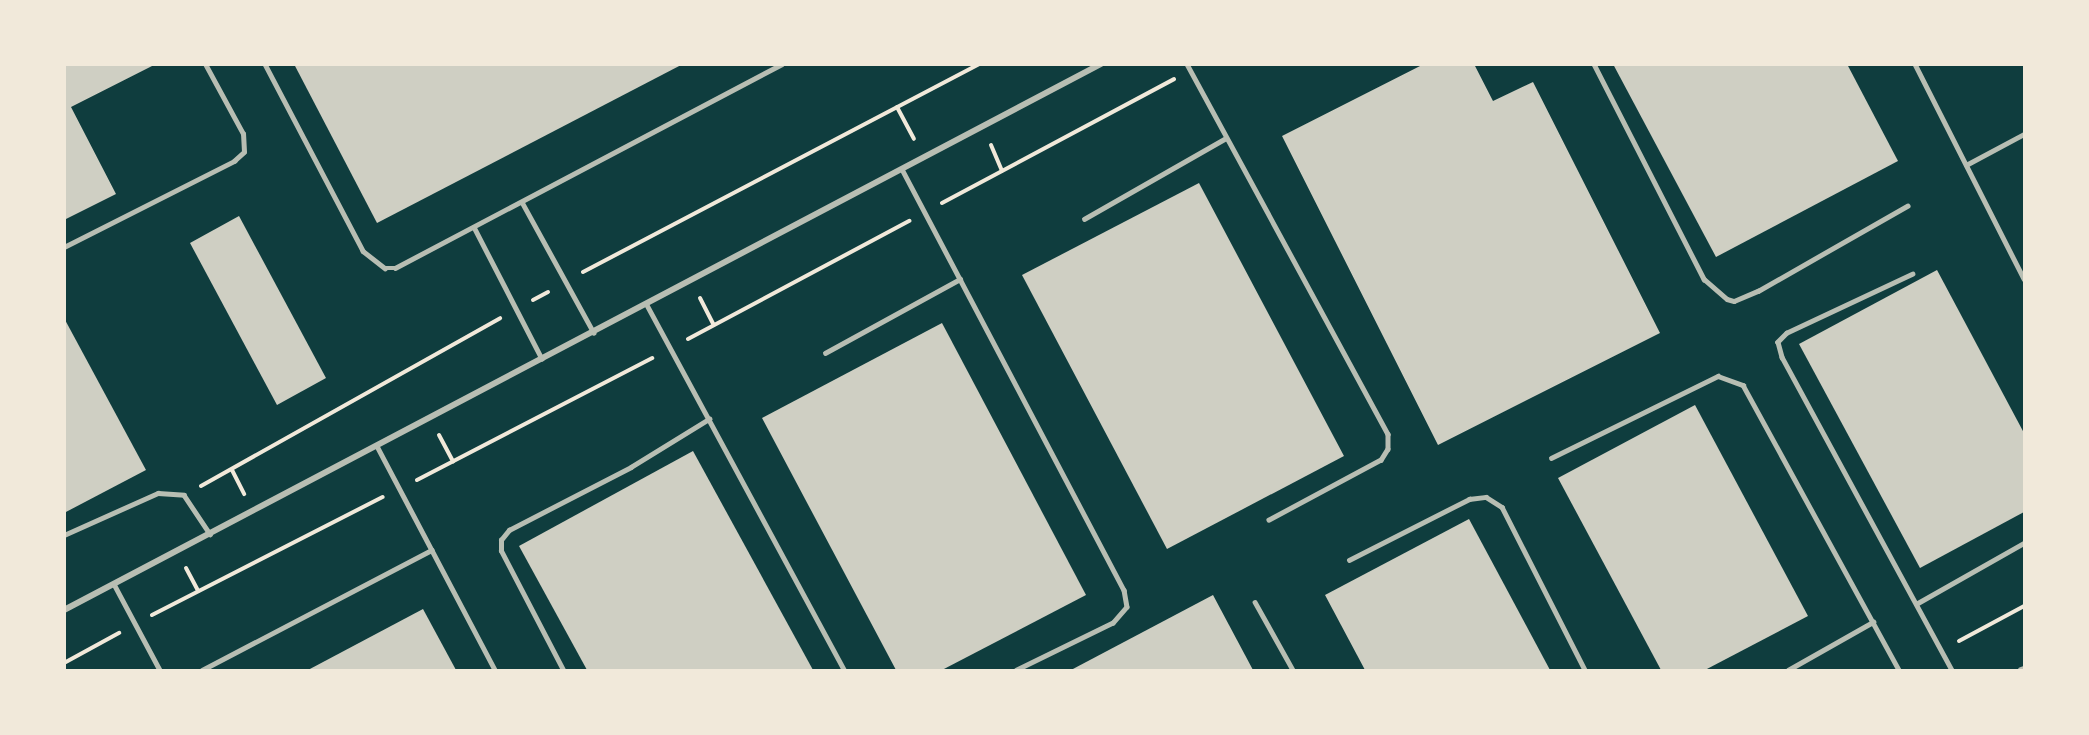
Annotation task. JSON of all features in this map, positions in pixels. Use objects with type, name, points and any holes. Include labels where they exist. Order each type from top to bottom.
[{"type":"street","points":[[64,610],[903,171],[1101,64]]},
{"type":"lane","points":[[64,247],[234,162],[244,152],[243,134],[205,64]]},
{"type":"lane","points":[[265,64],[363,251],[385,268],[395,268],[782,64]]},
{"type":"lane","points":[[1186,64],[1388,434],[1389,449],[1381,460],[1269,520]]},
{"type":"lane","points":[[1594,64],[1704,279],[1727,299],[1734,301],[1758,291],[1907,206]]},
{"type":"lane","points":[[1914,64],[2025,279]]},
{"type":"lane","points":[[1966,165],[2025,134]]},
{"type":"lane","points":[[1084,219],[1226,138]]},
{"type":"lane","points":[[903,171],[1124,590],[1127,607],[1113,623],[1017,670]]},
{"type":"lane","points":[[522,202],[594,333]]},
{"type":"lane","points":[[474,227],[542,359]]},
{"type":"lane","points":[[1913,274],[1787,333],[1778,342],[1782,357],[1952,670]]},
{"type":"lane","points":[[825,353],[960,279]]},
{"type":"lane","points":[[647,305],[844,670]]},
{"type":"lane","points":[[1551,458],[1718,376],[1743,386],[1899,670]]},
{"type":"lane","points":[[563,670],[501,551],[501,540],[509,530],[631,467],[709,420]]},
{"type":"lane","points":[[377,446],[495,670]]},
{"type":"lane","points":[[64,535],[158,493],[184,495],[210,534]]},
{"type":"lane","points":[[1349,560],[1469,499],[1486,497],[1502,507],[1585,670]]},
{"type":"lane","points":[[1916,604],[2025,543]]},
{"type":"lane","points":[[202,670],[432,550]]},
{"type":"lane","points":[[114,584],[137,623],[160,670]]},
{"type":"lane","points":[[1255,602],[1293,670]]},
{"type":"lane","points":[[1788,670],[1873,622]]},
{"type":"path","points":[[184,495],[566,282],[979,64]]},
{"type":"path","points":[[897,107],[924,159]]},
{"type":"path","points":[[983,128],[1002,171]]},
{"type":"path","points":[[692,282],[714,325]]},
{"type":"path","points":[[64,663],[137,623],[670,348]]},
{"type":"path","points":[[430,418],[453,461]]},
{"type":"path","points":[[1941,650],[2025,606]]},
{"type":"building","points":[[64,64],[156,64],[71,107],[116,194],[64,220]]},
{"type":"building","points":[[294,64],[683,64],[377,223]]},
{"type":"building","points":[[1424,64],[1474,64],[1493,101],[1533,82],[1660,333],[1438,445],[1282,136]]},
{"type":"building","points":[[1613,64],[1847,64],[1898,161],[1716,257]]},
{"type":"building","points":[[1199,183],[1344,456],[1167,549],[1022,275]]},
{"type":"building","points":[[239,216],[326,378],[277,405],[190,243]]},
{"type":"building","points":[[1937,270],[2024,433],[2024,512],[1920,568],[1799,344]]},
{"type":"building","points":[[64,318],[146,470],[64,513]]},
{"type":"building","points":[[942,323],[1086,595],[942,670],[896,670],[762,418]]},
{"type":"building","points":[[1695,405],[1808,616],[1705,670],[1661,670],[1558,478]]},
{"type":"building","points":[[693,451],[813,670],[587,670],[519,546]]},
{"type":"building","points":[[1469,519],[1550,670],[1365,670],[1325,595]]},
{"type":"building","points":[[1213,595],[1253,670],[1071,670]]},
{"type":"building","points":[[423,609],[456,670],[308,670]]}]
